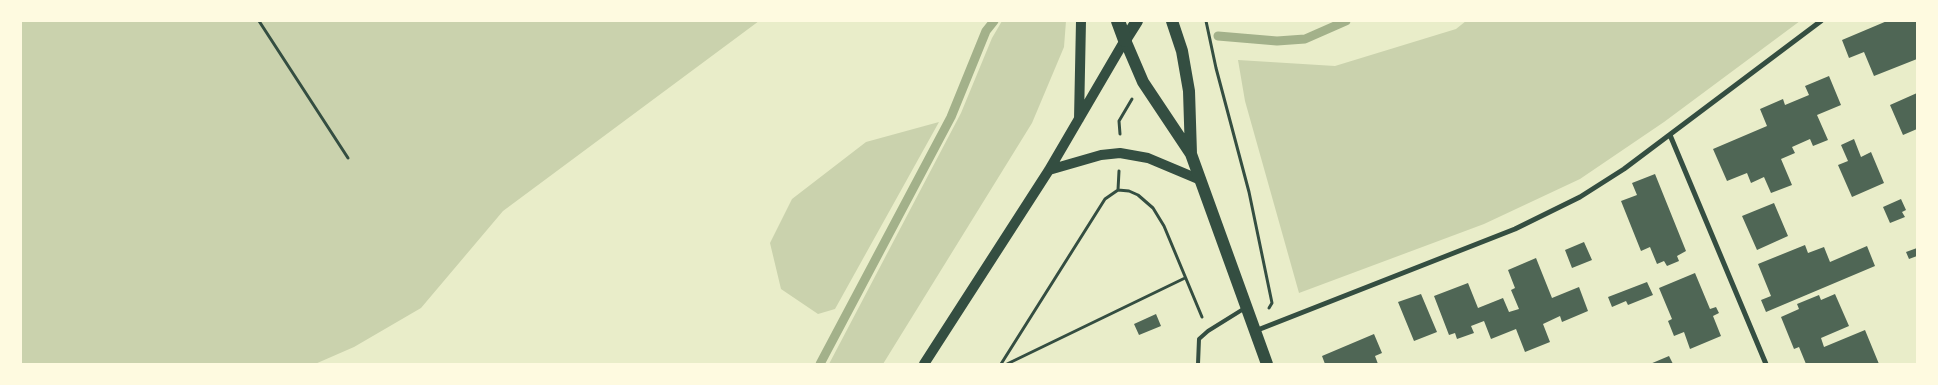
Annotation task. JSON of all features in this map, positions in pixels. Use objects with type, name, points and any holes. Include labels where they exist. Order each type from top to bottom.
[{"type":"highway","points":[[1118,21],[1125,40]]},
{"type":"main road","points":[[1080,120],[1081,21]]},
{"type":"main road","points":[[924,364],[1050,170],[1137,21]]},
{"type":"main road","points":[[1172,21],[1182,51],[1189,91],[1191,154],[1198,179],[1267,364]]},
{"type":"main road","points":[[1125,40],[1143,82],[1191,154]]},
{"type":"main road","points":[[1050,170],[1101,156],[1120,153],[1148,158],[1198,179]]},
{"type":"street","points":[[1254,332],[1514,230],[1580,197],[1624,169],[1821,21]]},
{"type":"street","points":[[1670,135],[1766,364]]},
{"type":"lane","points":[[1198,364],[1199,339],[1208,331],[1245,308]]},
{"type":"path","points":[[259,21],[348,158]]},
{"type":"path","points":[[1206,21],[1216,68],[1249,192],[1272,303],[1254,332]]},
{"type":"path","points":[[1001,364],[1105,199],[1118,190],[1138,195],[1153,208],[1164,226],[1208,331]]},
{"type":"path","points":[[1007,364],[1185,278]]},
{"type":"green space","points":[[21,21],[759,21],[503,211],[421,308],[354,347],[315,364],[21,364]]},
{"type":"green space","points":[[1002,21],[1066,21],[1064,47],[1032,123],[883,364],[829,364],[961,113],[992,38]]},
{"type":"green space","points":[[1466,21],[1800,21],[1664,122],[1580,179],[1484,224],[1299,293],[1245,101],[1238,60],[1335,66],[1456,29]]},
{"type":"green space","points":[[939,122],[835,309],[818,314],[781,289],[770,243],[792,199],[866,142]]},
{"type":"building","points":[[1887,21],[1917,21],[1917,59],[1874,76],[1864,52],[1849,58],[1842,40]]},
{"type":"building","points":[[1829,76],[1841,105],[1817,115],[1828,140],[1813,146],[1810,139],[1792,147],[1795,153],[1781,159],[1792,185],[1771,193],[1764,177],[1751,183],[1747,173],[1727,181],[1713,149],[1767,126],[1760,109],[1783,99],[1785,105],[1809,95],[1805,86]]},
{"type":"building","points":[[1917,93],[1917,129],[1903,135],[1890,105]]},
{"type":"building","points":[[1854,139],[1861,157],[1871,152],[1884,183],[1852,197],[1838,165],[1848,161],[1841,145]]},
{"type":"building","points":[[1655,174],[1686,251],[1677,256],[1679,261],[1667,266],[1664,261],[1657,264],[1650,247],[1641,251],[1621,201],[1637,195],[1632,183]]},
{"type":"building","points":[[1901,199],[1906,210],[1902,212],[1905,217],[1890,223],[1883,207]]},
{"type":"building","points":[[1774,203],[1788,236],[1757,250],[1742,216]]},
{"type":"building","points":[[1584,242],[1592,260],[1572,268],[1565,250]]},
{"type":"building","points":[[1805,245],[1808,253],[1824,247],[1830,262],[1867,246],[1875,266],[1766,312],[1761,300],[1771,296],[1758,264]]},
{"type":"building","points":[[1917,248],[1917,256],[1909,259],[1906,252]]},
{"type":"building","points":[[1536,258],[1552,298],[1579,287],[1588,311],[1562,322],[1560,316],[1543,324],[1550,342],[1525,352],[1516,329],[1491,339],[1484,321],[1471,326],[1474,333],[1457,339],[1455,333],[1449,335],[1434,296],[1468,283],[1478,308],[1503,298],[1509,312],[1519,309],[1511,290],[1515,288],[1508,270]]},
{"type":"building","points":[[1695,273],[1710,309],[1716,307],[1719,313],[1713,316],[1721,336],[1690,349],[1684,332],[1674,336],[1668,321],[1672,319],[1659,288]]},
{"type":"building","points":[[1647,282],[1653,295],[1628,305],[1626,301],[1612,307],[1608,297]]},
{"type":"building","points":[[1421,294],[1437,332],[1414,341],[1398,302]]},
{"type":"building","points":[[1835,294],[1849,326],[1821,338],[1824,347],[1865,330],[1879,364],[1806,364],[1799,347],[1794,349],[1781,317],[1799,309],[1797,304],[1819,295],[1821,300]]},
{"type":"building","points":[[1156,314],[1161,326],[1139,335],[1134,324]]},
{"type":"building","points":[[1374,334],[1382,353],[1375,356],[1378,364],[1325,364],[1322,356]]},
{"type":"building","points":[[1669,356],[1673,364],[1650,364]]},
{"type":"waterway","points":[[820,364],[951,117],[986,31],[994,21]]},
{"type":"waterway","points":[[1218,36],[1277,41],[1305,39],[1346,21]]}]
